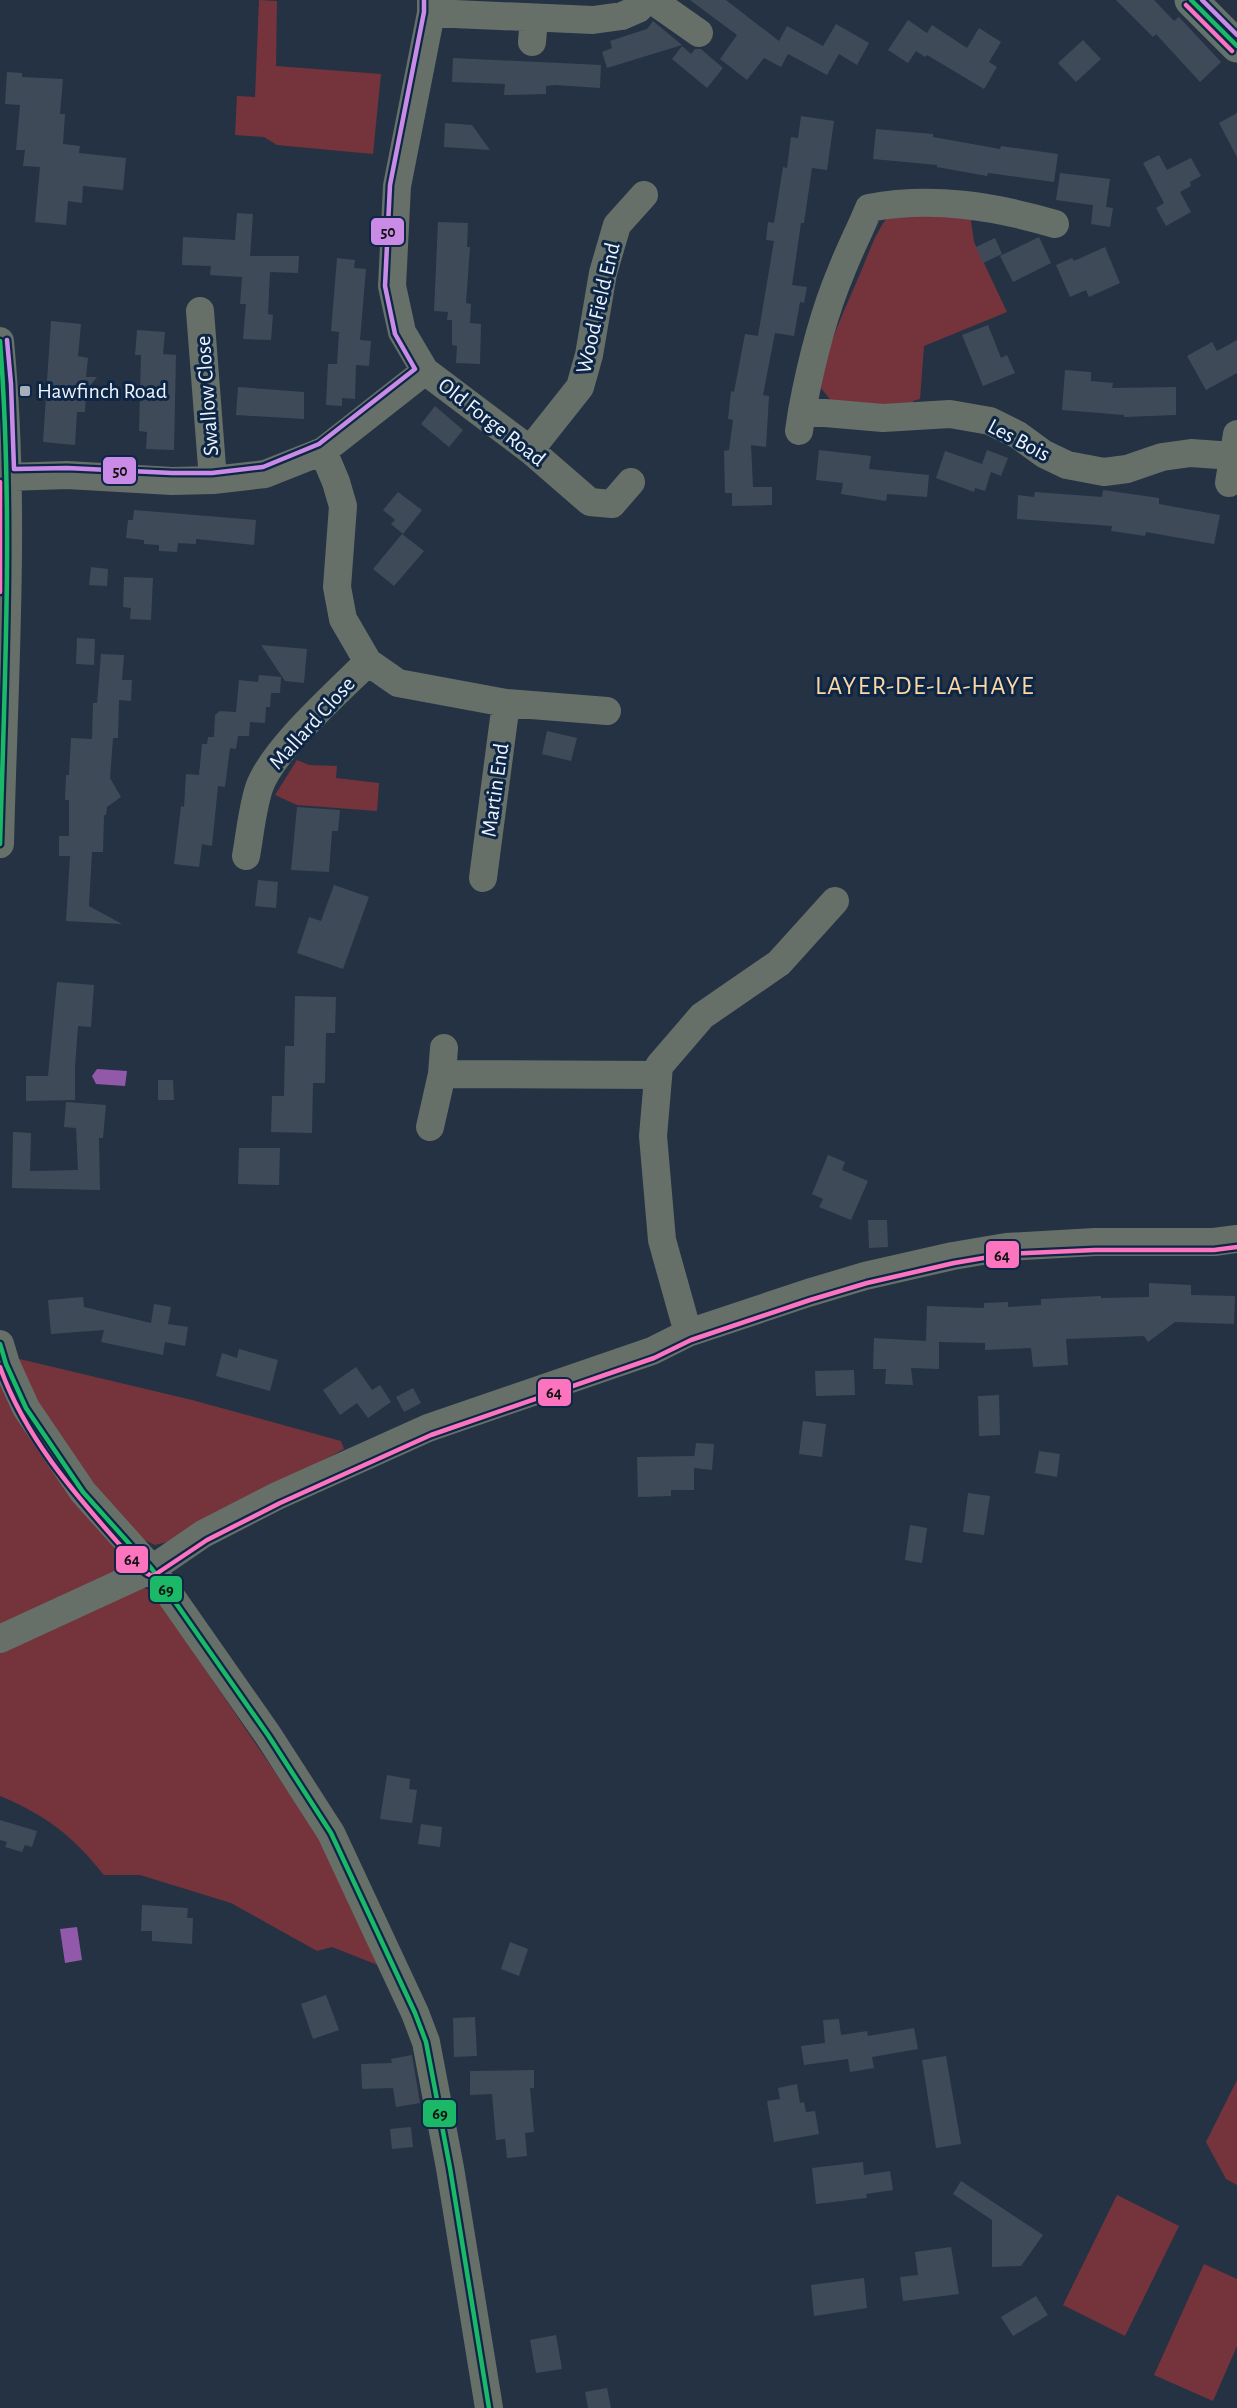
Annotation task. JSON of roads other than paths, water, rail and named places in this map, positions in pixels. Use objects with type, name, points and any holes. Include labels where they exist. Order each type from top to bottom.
[{"type":"main road","points":[[1191,0],[1237,46]]},
{"type":"street","points":[[431,6],[533,30],[622,16],[638,9],[650,0],[699,33]]},
{"type":"street","name":"Old Forge Road","points":[[431,6],[397,186],[392,286],[402,332],[425,370],[530,450],[590,502],[612,504],[631,482]]},
{"type":"street","name":"Wood Field End","points":[[530,450],[580,387],[590,355],[603,273],[617,225],[644,195]]},
{"type":"street","name":"Les Bois","points":[[1055,224],[1011,211],[926,202],[861,207],[813,354],[800,421],[950,414],[990,421],[1018,435],[1044,454],[1067,465],[1104,472],[1127,469],[1162,457],[1191,453],[1233,458]]},
{"type":"street","name":"Swallow Close","points":[[201,311],[213,480]]},
{"type":"street","points":[[0,341],[4,384],[8,586],[0,844]]},
{"type":"street","points":[[7,477],[67,475],[172,481],[213,480],[265,474],[323,451],[425,370]]},
{"type":"street","points":[[323,451],[343,506],[337,587],[343,619],[368,662],[398,683],[506,703],[608,711]]},
{"type":"street","name":"Mallard Close","points":[[246,856],[260,786],[270,767],[288,743],[368,662]]},
{"type":"street","name":"Martin End","points":[[483,878],[506,703]]},
{"type":"street","points":[[688,1333],[662,1240],[653,1136],[659,1066],[702,1016],[779,963],[835,901]]},
{"type":"street","points":[[430,1126],[443,1061],[658,1075]]},
{"type":"street","points":[[0,1639],[152,1569],[214,1528],[277,1496],[428,1428],[651,1351],[688,1333],[865,1276],[953,1256],[1006,1247],[1095,1242],[1214,1242],[1237,1239]]},
{"type":"street","points":[[0,1344],[6,1364],[26,1408],[83,1492],[152,1569],[268,1735],[331,1833],[415,2013],[426,2042],[448,2156],[489,2408]]},
{"type":"place","name":"Hawfinch Road","points":[[25,391]]},
{"type":"district","name":"LAYER-DE-LA-HAYE","points":[[925,686]]}]
